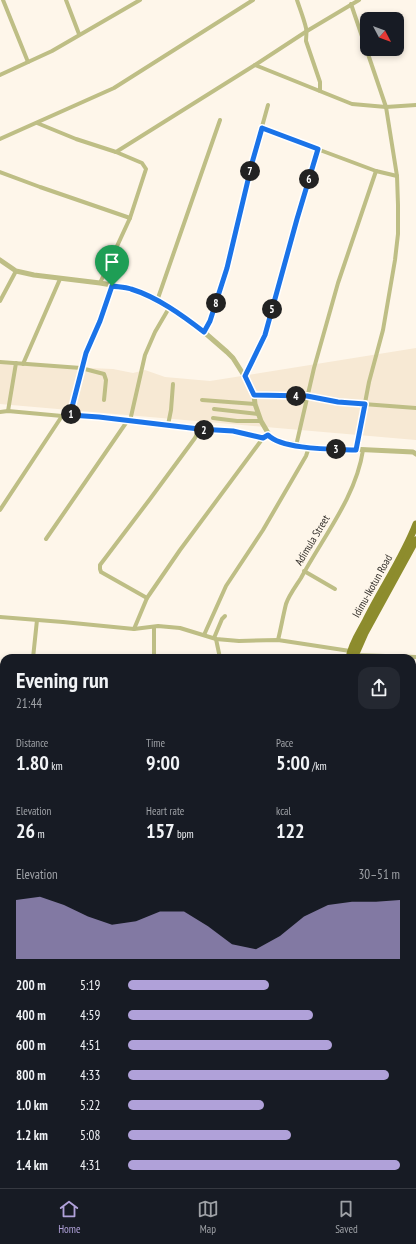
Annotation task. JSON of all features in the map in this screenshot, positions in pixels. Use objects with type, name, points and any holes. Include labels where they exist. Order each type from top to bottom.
[{"type":"main road","name":"Idimu-Ikotun Road","points":[[353,654],[378,596],[416,524]]},
{"type":"main road","name":"Idimu-Ikotun Road","points":[[353,654],[416,540]]},
{"type":"street","points":[[3,0],[28,62]]},
{"type":"street","points":[[66,0],[79,34]]},
{"type":"street","points":[[0,75],[52,51],[140,0]]},
{"type":"street","points":[[0,139],[114,88],[253,0]]},
{"type":"street","points":[[297,0],[307,31],[306,41],[320,82],[320,91]]},
{"type":"street","points":[[116,152],[307,31],[359,0]]},
{"type":"street","points":[[351,4],[386,107],[397,176],[398,234],[383,330],[371,370],[356,450]]},
{"type":"street","points":[[255,65],[352,104],[386,107],[416,105]]},
{"type":"street","points":[[204,332],[210,321],[227,268],[250,170],[268,105]]},
{"type":"street","points":[[157,301],[220,120]]},
{"type":"street","points":[[37,123],[76,139],[116,152],[142,163],[146,169],[130,218],[100,283]]},
{"type":"street","points":[[262,128],[376,171],[397,176]]},
{"type":"street","points":[[245,376],[265,335],[318,149]]},
{"type":"street","points":[[296,446],[314,368],[338,283],[376,171]]},
{"type":"street","points":[[0,172],[130,218]]},
{"type":"street","points":[[0,260],[16,271],[34,275],[60,279],[73,279],[129,288],[142,293],[169,308],[204,332],[227,352],[245,376],[254,395],[255,404],[266,436]]},
{"type":"street","points":[[0,301],[16,271]]},
{"type":"street","points":[[23,364],[60,279]]},
{"type":"street","points":[[70,415],[81,368],[112,286]]},
{"type":"street","points":[[46,539],[129,421],[145,355],[155,332],[169,308]]},
{"type":"street","points":[[0,362],[81,368],[104,374],[106,380],[104,400]]},
{"type":"street","points":[[8,411],[16,364]]},
{"type":"street","points":[[168,425],[173,384]]},
{"type":"street","points":[[254,395],[307,396],[338,402],[416,408]]},
{"type":"street","points":[[202,400],[255,404]]},
{"type":"street","points":[[214,409],[258,414]]},
{"type":"street","points":[[0,412],[8,411],[62,416],[70,415],[99,417],[199,429],[233,431],[266,436],[296,446],[415,452]]},
{"type":"street","points":[[0,510],[62,416]]},
{"type":"street","points":[[213,418],[237,421],[261,421]]},
{"type":"street","points":[[147,598],[101,572],[100,565],[195,438],[199,429]]},
{"type":"street","points":[[134,629],[147,598],[180,550],[266,436]]},
{"type":"street","points":[[204,635],[226,586],[264,530],[306,456],[309,447]]},
{"type":"street","name":"Adimula Street","points":[[278,640],[286,604],[339,513],[355,481],[361,464],[363,450]]},
{"type":"street","points":[[304,571],[335,589]]},
{"type":"street","points":[[219,654],[215,638],[222,619],[225,616]]},
{"type":"street","points":[[0,617],[134,629],[154,627],[180,628],[215,638],[239,641],[278,640],[343,654]]},
{"type":"street","points":[[33,654],[37,620]]},
{"type":"street","points":[[154,627],[154,654]]},
{"type":"shaded area","points":[[416,348],[416,440],[0,404],[0,361],[67,367],[113,369],[133,373],[145,370],[165,377],[210,381]]},
{"type":"route","points":[[262,128],[318,149],[265,335],[245,376],[254,395],[307,396],[338,402],[365,404],[356,450],[296,446],[275,440],[268,435],[263,438],[233,431],[199,429],[70,415],[81,368],[112,286],[129,288],[146,295],[188,320],[204,332],[210,321],[227,268],[250,170],[262,128]]}]
